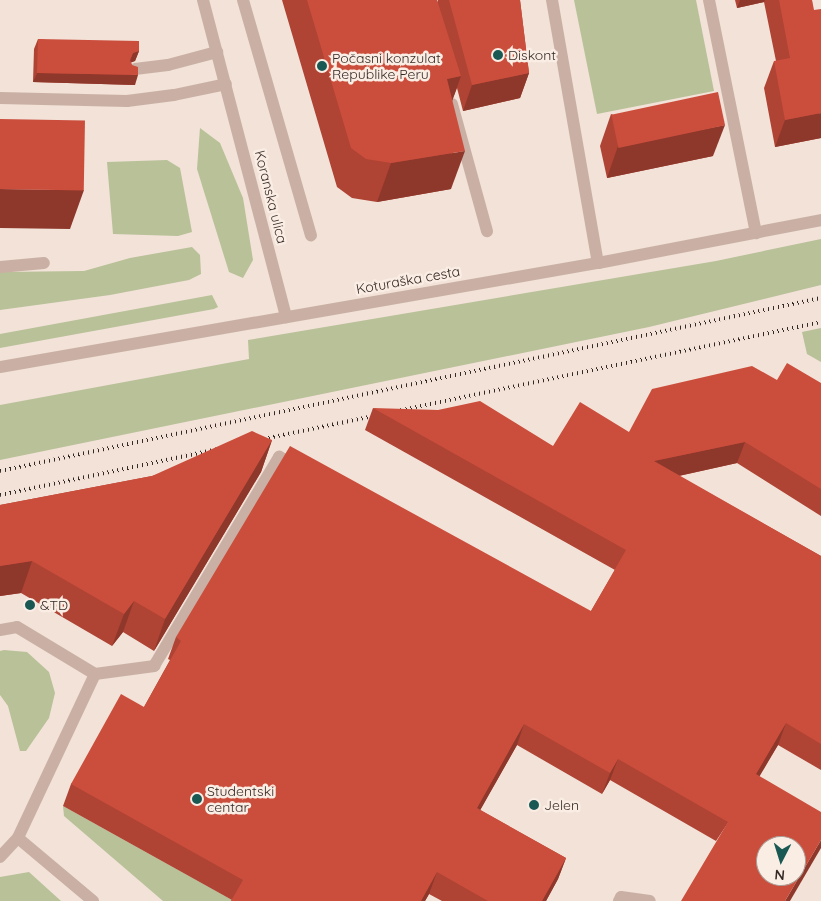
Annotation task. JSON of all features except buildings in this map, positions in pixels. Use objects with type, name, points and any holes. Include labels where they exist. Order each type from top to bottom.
[{"type":"street","name":"Koranska ulica","points":[[203,0],[286,317]]},
{"type":"street","points":[[243,0],[311,235]]},
{"type":"street","points":[[552,0],[598,263]]},
{"type":"street","points":[[709,0],[756,233]]},
{"type":"street","points":[[135,69],[168,64],[217,52]]},
{"type":"street","points":[[0,98],[127,101],[174,95],[226,84]]},
{"type":"street","points":[[450,95],[487,231]]},
{"type":"street","name":"Koturaška cesta","points":[[0,367],[598,263],[821,220]]},
{"type":"street","points":[[0,267],[44,263]]},
{"type":"street","points":[[0,630],[17,627],[96,674],[154,666],[279,457],[306,469]]},
{"type":"street","points":[[0,857],[18,838],[96,674]]},
{"type":"street","points":[[18,838],[93,901]]},
{"type":"street","points":[[619,901],[621,897],[650,901]]},
{"type":"green space","points":[[574,0],[696,0],[714,91],[597,114]]},
{"type":"green space","points":[[200,128],[220,143],[243,198],[253,260],[243,278],[229,272],[197,169]]},
{"type":"green space","points":[[167,160],[180,168],[192,232],[178,236],[113,234],[107,162]]},
{"type":"green space","points":[[821,239],[821,285],[649,327],[0,460],[0,405],[249,359],[248,340],[716,261]]},
{"type":"green space","points":[[192,247],[200,255],[201,274],[189,280],[110,295],[0,310],[0,272],[84,271],[130,258]]},
{"type":"green space","points":[[212,295],[218,307],[214,309],[0,348],[0,334]]},
{"type":"green space","points":[[821,328],[821,362],[807,354],[802,332]]},
{"type":"green space","points":[[0,651],[27,652],[49,672],[55,693],[49,718],[26,751],[20,751],[8,706],[0,695]]},
{"type":"green space","points":[[63,806],[234,901],[163,901],[64,816]]},
{"type":"green space","points":[[29,872],[61,901],[0,901],[0,877]]},
{"type":"railway","points":[[0,471],[821,298]]},
{"type":"railway","points":[[254,441],[821,322]]},
{"type":"railway","points":[[0,495],[223,448]]},
{"type":"place","name":"Diskont","points":[[498,55]]},
{"type":"place","name":"Počasni konzulat Republike Peru","points":[[322,66]]},
{"type":"place","name":"&TD","points":[[30,605]]},
{"type":"place","name":"Studentski centar","points":[[197,799]]},
{"type":"place","name":"Jelen","points":[[534,805]]}]
